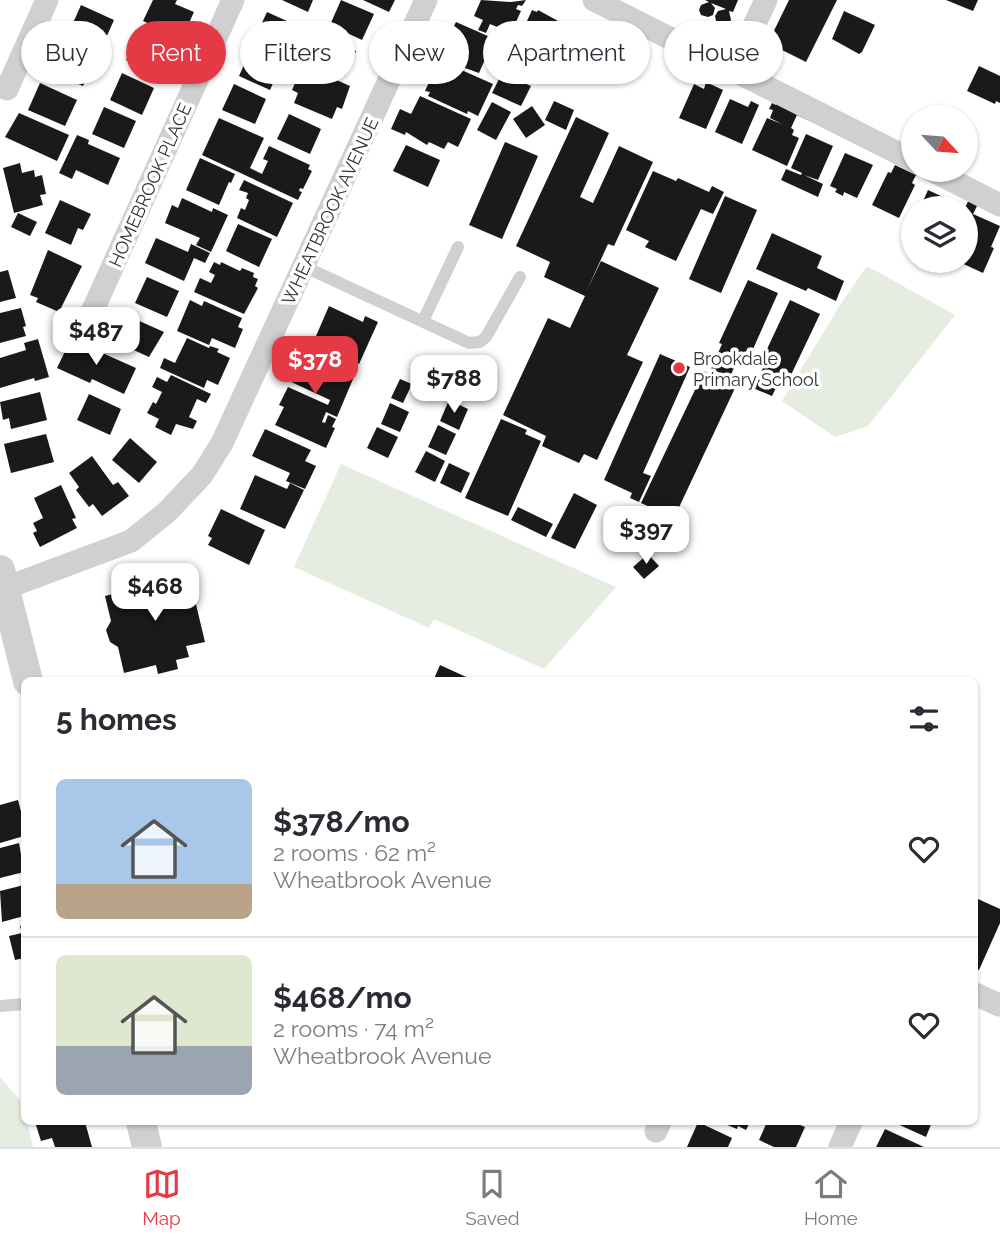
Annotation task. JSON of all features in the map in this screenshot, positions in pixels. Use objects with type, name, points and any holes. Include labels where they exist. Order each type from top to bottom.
[{"type":"street","points":[[6,89],[47,0]]},
{"type":"street","name":"HOMEBROOK PLACE","points":[[83,331],[233,0]]},
{"type":"street","name":"WHEATBROOK AVENUE","points":[[2,583],[131,541],[167,512],[202,475],[222,443],[305,267],[426,0]]},
{"type":"street","points":[[594,0],[664,35]]},
{"type":"street","points":[[756,21],[766,0]]},
{"type":"street","points":[[761,84],[901,154]]},
{"type":"street","points":[[955,182],[1000,205]]},
{"type":"street","points":[[2,583],[27,677]]},
{"type":"street","points":[[978,995],[999,1005]]},
{"type":"street","points":[[142,1125],[147,1147]]},
{"type":"street","points":[[840,1147],[849,1125]]},
{"type":"lane","points":[[424,321],[458,247]]},
{"type":"lane","points":[[305,267],[468,343],[480,342],[486,337],[520,277]]},
{"type":"lane","points":[[0,1006],[21,1004]]},
{"type":"shaded area","points":[[867,266],[955,315],[868,426],[835,437],[782,401]]},
{"type":"shaded area","points":[[341,464],[616,587],[544,669],[434,619],[429,628],[294,567]]},
{"type":"shaded area","points":[[0,1077],[21,1102],[21,1125],[28,1125],[33,1147],[0,1147]]},
{"type":"building","points":[[153,0],[177,0],[175,4],[194,12],[190,21],[143,21]]},
{"type":"building","points":[[282,0],[313,0],[308,12]]},
{"type":"building","points":[[341,0],[374,14],[362,40],[355,37],[355,21],[332,21]]},
{"type":"building","points":[[363,0],[395,0],[389,12]]},
{"type":"building","points":[[481,0],[526,0],[516,9],[521,11],[516,21],[483,21],[483,32],[478,30],[483,20],[474,16]]},
{"type":"building","points":[[705,0],[738,0],[733,12],[729,11],[730,21],[716,21],[718,11],[726,9],[711,3],[715,8],[713,15],[701,15],[701,5],[709,2]]},
{"type":"building","points":[[789,0],[837,0],[806,62],[783,50],[783,21],[779,21]]},
{"type":"building","points":[[946,0],[978,0],[973,11]]},
{"type":"building","points":[[81,5],[114,20],[112,24],[112,21],[74,21]]},
{"type":"building","points":[[532,10],[538,10],[558,21],[527,21]]},
{"type":"building","points":[[844,11],[875,25],[859,54],[832,39]]},
{"type":"building","points":[[267,12],[287,21],[263,21]]},
{"type":"building","points":[[469,28],[483,34],[483,64],[479,73],[469,69]]},
{"type":"building","points":[[979,66],[1000,76],[1000,103],[996,101],[995,104],[967,91]]},
{"type":"building","points":[[122,73],[126,75],[126,84],[145,84],[154,88],[142,115],[110,100]]},
{"type":"building","points":[[469,73],[483,80],[483,84],[493,84],[478,116],[468,111],[467,114],[428,96],[430,92],[425,91],[428,84],[469,84]]},
{"type":"building","points":[[40,84],[77,100],[65,126],[28,110]]},
{"type":"building","points":[[234,84],[266,99],[255,124],[222,110]]},
{"type":"building","points":[[257,84],[273,84],[270,90]]},
{"type":"building","points":[[295,84],[350,86],[342,109],[337,107],[332,119],[294,103],[298,93],[292,90]]},
{"type":"building","points":[[496,84],[531,86],[521,106],[492,93]]},
{"type":"building","points":[[694,84],[704,89],[705,84],[710,84],[723,90],[706,129],[679,118]]},
{"type":"building","points":[[420,96],[471,119],[458,147],[448,142],[444,149],[429,142],[427,145],[406,132],[405,135],[391,129],[400,109],[411,114]]},
{"type":"building","points":[[730,99],[748,107],[751,101],[759,105],[742,144],[715,132]]},
{"type":"building","points":[[554,101],[574,110],[566,130],[545,120]]},
{"type":"building","points":[[492,102],[511,112],[496,140],[477,130]]},
{"type":"building","points":[[777,102],[809,116],[807,120],[797,115],[791,128],[794,130],[792,135],[799,138],[787,166],[752,150],[767,118],[782,124],[770,118],[773,110],[769,109],[772,103],[776,105]]},
{"type":"building","points":[[532,106],[545,125],[526,138],[513,119]]},
{"type":"building","points":[[104,107],[136,121],[124,148],[92,134]]},
{"type":"building","points":[[19,113],[69,135],[57,161],[5,137]]},
{"type":"building","points":[[289,114],[321,129],[310,154],[277,139]]},
{"type":"building","points":[[576,117],[609,133],[580,197],[593,203],[619,146],[653,162],[614,246],[608,244],[587,290],[601,261],[659,288],[627,355],[643,362],[597,460],[584,454],[579,463],[542,446],[546,436],[503,415],[548,318],[570,328],[585,296],[544,277],[550,262],[516,246]]},
{"type":"building","points":[[219,118],[264,138],[250,168],[262,174],[268,161],[263,159],[269,146],[310,165],[308,169],[312,171],[303,189],[300,188],[299,191],[302,192],[298,200],[202,155]]},
{"type":"building","points":[[806,134],[833,146],[818,180],[804,175],[823,184],[818,197],[781,180],[786,169],[801,175],[802,173],[791,168]]},
{"type":"building","points":[[77,135],[89,140],[88,144],[120,158],[108,185],[76,170],[72,179],[59,173]]},
{"type":"building","points":[[505,142],[538,156],[502,239],[469,225]]},
{"type":"building","points":[[406,145],[440,160],[428,187],[393,171]]},
{"type":"building","points":[[845,153],[873,165],[857,198],[844,192],[843,196],[830,186]]},
{"type":"building","points":[[200,158],[235,174],[219,205],[186,190]]},
{"type":"building","points":[[20,163],[22,173],[34,170],[35,177],[42,175],[46,194],[40,195],[43,205],[14,213],[3,168]]},
{"type":"building","points":[[895,165],[901,168],[901,182],[912,182],[915,185],[910,196],[901,196],[899,218],[872,205],[888,172],[891,173]]},
{"type":"building","points":[[653,171],[676,181],[678,178],[709,192],[712,186],[724,192],[713,214],[701,209],[676,261],[645,247],[649,241],[626,230]]},
{"type":"building","points":[[244,180],[293,203],[277,237],[237,218],[241,208],[245,210],[249,200],[246,198],[248,193],[239,190]]},
{"type":"building","points":[[928,190],[941,196],[925,196]]},
{"type":"building","points":[[725,196],[757,210],[721,293],[689,279]]},
{"type":"building","points":[[182,198],[212,212],[213,208],[228,215],[211,252],[196,245],[200,238],[165,223],[172,205],[178,208]]},
{"type":"building","points":[[60,200],[91,214],[83,230],[78,228],[71,245],[45,233]]},
{"type":"building","points":[[18,213],[37,222],[30,236],[11,227]]},
{"type":"building","points":[[978,216],[1000,226],[983,273],[978,271]]},
{"type":"building","points":[[238,224],[272,239],[259,267],[226,251]]},
{"type":"building","points":[[772,233],[822,256],[817,268],[844,281],[836,301],[756,269]]},
{"type":"building","points":[[156,238],[188,252],[191,244],[210,253],[205,263],[194,258],[184,281],[145,263]]},
{"type":"building","points":[[48,250],[82,266],[59,312],[36,302],[38,298],[30,295]]},
{"type":"building","points":[[214,262],[220,265],[221,262],[240,271],[242,268],[254,273],[253,277],[258,279],[255,286],[258,288],[244,314],[194,292],[200,278],[211,283],[215,275],[209,272]]},
{"type":"building","points":[[8,270],[16,298],[0,302],[0,272]]},
{"type":"building","points":[[147,277],[179,291],[167,317],[135,303]]},
{"type":"building","points":[[748,280],[778,293],[749,358],[740,354],[730,377],[711,369],[722,344],[719,343]]},
{"type":"building","points":[[190,300],[202,306],[204,301],[242,318],[238,327],[243,329],[235,348],[212,338],[209,345],[177,331]]},
{"type":"building","points":[[790,300],[820,314],[791,375],[784,372],[772,396],[753,388],[765,364],[761,362]]},
{"type":"building","points":[[329,306],[363,322],[365,316],[378,322],[359,364],[313,343]]},
{"type":"building","points":[[21,308],[26,336],[0,343],[0,313]]},
{"type":"building","points":[[117,311],[164,332],[149,357],[105,337]]},
{"type":"building","points":[[187,338],[209,348],[219,349],[217,352],[230,358],[218,385],[207,380],[204,388],[160,368],[164,358],[175,363]]},
{"type":"building","points":[[38,339],[49,377],[35,381],[34,378],[0,388],[0,358],[26,350],[24,343]]},
{"type":"building","points":[[71,339],[136,368],[124,394],[92,379],[90,383],[57,368]]},
{"type":"building","points":[[304,345],[346,365],[347,362],[358,367],[337,417],[326,412],[322,422],[325,423],[328,415],[336,419],[326,448],[275,425],[284,407],[279,405],[288,387],[328,405],[330,400],[287,380]]},
{"type":"building","points":[[660,354],[690,367],[643,473],[651,476],[639,502],[630,498],[632,493],[604,480]]},
{"type":"building","points":[[704,371],[736,386],[674,518],[641,503]]},
{"type":"building","points":[[171,375],[211,394],[206,403],[197,399],[189,417],[197,421],[193,429],[176,424],[171,435],[155,427],[159,419],[147,413],[162,392],[152,387],[157,377],[167,382]]},
{"type":"building","points":[[400,379],[412,384],[403,403],[391,398]]},
{"type":"building","points":[[40,392],[47,420],[11,429],[9,418],[3,420],[0,402]]},
{"type":"building","points":[[89,394],[121,409],[110,435],[77,420]]},
{"type":"building","points":[[449,400],[468,409],[459,430],[440,421]]},
{"type":"building","points":[[390,403],[409,412],[400,432],[381,424]]},
{"type":"building","points":[[501,419],[527,430],[525,434],[541,441],[508,516],[465,498]]},
{"type":"building","points":[[438,425],[456,434],[446,455],[428,447]]},
{"type":"building","points":[[377,427],[398,437],[388,458],[367,448]]},
{"type":"building","points":[[265,429],[311,450],[305,461],[316,466],[305,489],[286,481],[290,473],[252,456]]},
{"type":"building","points":[[46,434],[54,462],[11,473],[4,444]]},
{"type":"building","points":[[130,438],[157,462],[139,483],[112,460]]},
{"type":"building","points":[[426,451],[445,461],[435,482],[415,472]]},
{"type":"building","points":[[92,456],[113,485],[118,482],[129,496],[102,516],[93,504],[89,507],[76,490],[79,487],[69,473]]},
{"type":"building","points":[[449,463],[470,473],[461,493],[440,483]]},
{"type":"building","points":[[255,475],[287,489],[290,483],[304,490],[285,529],[240,509]]},
{"type":"building","points":[[61,485],[76,518],[72,519],[77,528],[40,547],[33,533],[37,531],[33,523],[43,518],[34,498]]},
{"type":"building","points":[[574,493],[597,505],[575,549],[551,538]]},
{"type":"building","points":[[518,507],[553,524],[546,537],[511,520]]},
{"type":"building","points":[[221,509],[265,530],[249,565],[208,545],[212,538],[208,536]]},
{"type":"building","points":[[648,554],[659,566],[644,579],[633,567]]},
{"type":"building","points":[[188,571],[205,642],[186,646],[189,657],[176,660],[178,669],[158,674],[156,665],[124,673],[118,647],[110,642],[106,630],[111,621],[105,596],[121,592],[120,588]]},
{"type":"building","points":[[440,665],[466,677],[435,677]]},
{"type":"building","points":[[18,800],[21,837],[0,843],[0,805]]},
{"type":"building","points":[[19,843],[21,873],[0,878],[0,848]]},
{"type":"building","points":[[21,886],[21,917],[2,922],[0,891]]},
{"type":"building","points":[[978,899],[1000,909],[1000,923],[979,970]]},
{"type":"building","points":[[21,933],[21,959],[15,960],[9,936]]},
{"type":"building","points":[[36,1125],[86,1125],[92,1147],[55,1147],[52,1138],[41,1141]]},
{"type":"building","points":[[697,1125],[704,1125],[732,1138],[728,1147],[687,1147]]},
{"type":"building","points":[[727,1125],[748,1125],[746,1130],[738,1126],[737,1129]]},
{"type":"building","points":[[766,1125],[805,1127],[796,1147],[774,1147],[759,1140]]},
{"type":"building","points":[[900,1125],[931,1125],[926,1137]]},
{"type":"building","points":[[885,1129],[924,1147],[876,1147]]},
{"type":"place","name":"Brookdale Primary School","points":[[679,368]]}]
